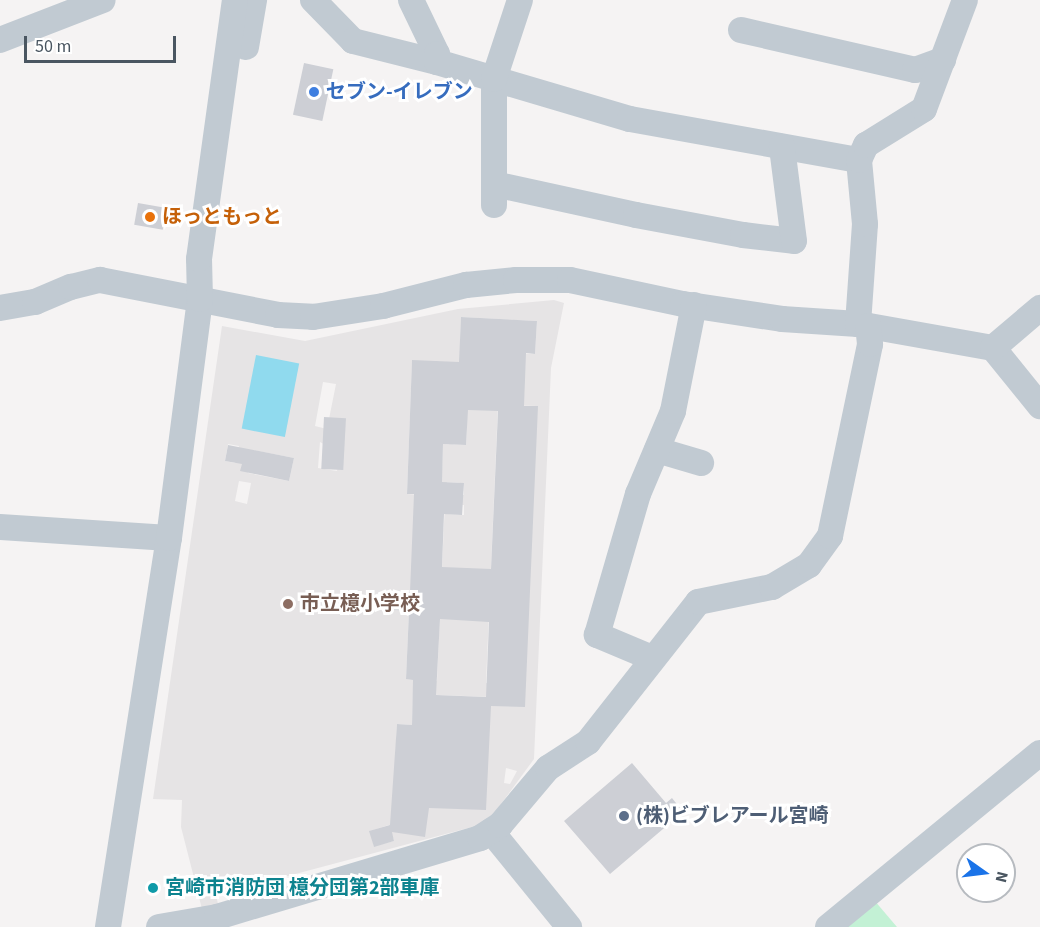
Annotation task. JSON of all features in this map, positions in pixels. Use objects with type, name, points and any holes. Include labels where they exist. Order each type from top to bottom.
[{"type":"street","points":[[0,40],[103,0]]},
{"type":"street","points":[[108,927],[169,538],[200,299],[199,259],[235,0]]},
{"type":"street","points":[[200,299],[211,264],[254,0]]},
{"type":"street","points":[[313,0],[353,41],[437,62],[630,119],[859,160]]},
{"type":"street","points":[[411,0],[437,54],[437,62]]},
{"type":"street","points":[[520,0],[494,79],[494,194],[647,217],[743,235],[794,241],[782,147]]},
{"type":"street","points":[[159,927],[217,922],[480,838],[500,825],[548,768],[588,742],[698,602],[772,587],[809,565],[830,536],[870,344],[863,325],[865,224],[859,160],[866,145],[924,109],[965,0]]},
{"type":"street","points":[[741,30],[915,70],[943,60]]},
{"type":"street","points":[[0,308],[35,302],[71,287],[100,280],[278,315],[313,317],[383,306],[466,285],[516,280],[570,280],[694,305],[782,319],[863,325],[993,348],[1040,406]]},
{"type":"street","points":[[652,658],[597,634],[638,494],[673,411],[694,305]]},
{"type":"street","points":[[993,348],[1040,308]]},
{"type":"street","points":[[657,450],[701,463]]},
{"type":"street","points":[[0,527],[169,538]]},
{"type":"street","points":[[828,927],[1040,753]]},
{"type":"street","points":[[491,831],[569,927]]},
{"type":"shaded area","name":"市立檍小学校","points":[[554,300],[564,303],[551,368],[534,759],[487,823],[216,895],[218,904],[202,909],[181,827],[182,800],[153,799],[222,326],[305,341],[458,309]],"holes":[[[461,317],[537,321],[535,354],[460,351]],[[412,361],[467,423],[466,445],[443,444],[441,496],[407,494]],[[323,382],[336,384],[327,429],[315,426]],[[498,405],[537,406],[487,683],[486,683]],[[320,442],[340,453],[337,471],[318,468]],[[228,444],[239,446],[235,463],[225,461]],[[253,450],[294,458],[289,481],[248,473]],[[239,481],[251,483],[247,504],[235,501]],[[447,482],[464,483],[464,495],[447,494]],[[445,501],[437,681],[406,679],[409,611],[394,610],[394,592],[410,592]],[[449,504],[464,505],[464,515],[448,514]],[[413,694],[491,697],[394,784],[397,724],[412,725]],[[506,768],[517,771],[510,784],[504,783]],[[389,825],[394,841],[374,846],[370,831]]]},
{"type":"green space","points":[[874,900],[897,927],[843,927]]},
{"type":"water","points":[[256,355],[299,363],[285,437],[242,429]]},
{"type":"building","name":"セブン-イレブン","points":[[304,63],[333,69],[322,121],[293,115]]},
{"type":"building","name":"ほっともっと","points":[[138,203],[167,208],[163,230],[134,225]]},
{"type":"building","points":[[461,317],[537,321],[535,354],[526,353],[524,406],[538,406],[525,707],[491,706],[486,810],[429,808],[425,837],[392,832],[394,841],[374,847],[369,831],[390,825],[397,724],[412,725],[413,680],[406,679],[409,611],[394,610],[394,592],[410,592],[414,494],[407,494],[412,360],[459,362]],"holes":[[[468,410],[498,411],[491,569],[442,567],[444,514],[462,515],[464,483],[442,482],[443,444],[466,445]],[[440,619],[489,622],[486,697],[436,695]]]},
{"type":"building","points":[[324,417],[346,418],[343,470],[321,469]]},
{"type":"building","points":[[228,445],[294,458],[289,481],[240,471],[242,464],[225,461]]},
{"type":"building","name":"(株)ビブレアール宮崎","points":[[632,763],[666,803],[672,798],[683,812],[610,874],[564,821]]},
{"type":"place","name":"セブン-イレブン","points":[[314,92]]},
{"type":"place","name":"ほっともっと","points":[[150,217]]},
{"type":"place","name":"市立檍小学校","points":[[288,604]]},
{"type":"place","name":"(株)ビブレアール宮崎","points":[[624,816]]},
{"type":"place","name":"宮崎市消防団 檍分団第2部車庫","points":[[153,888]]}]
